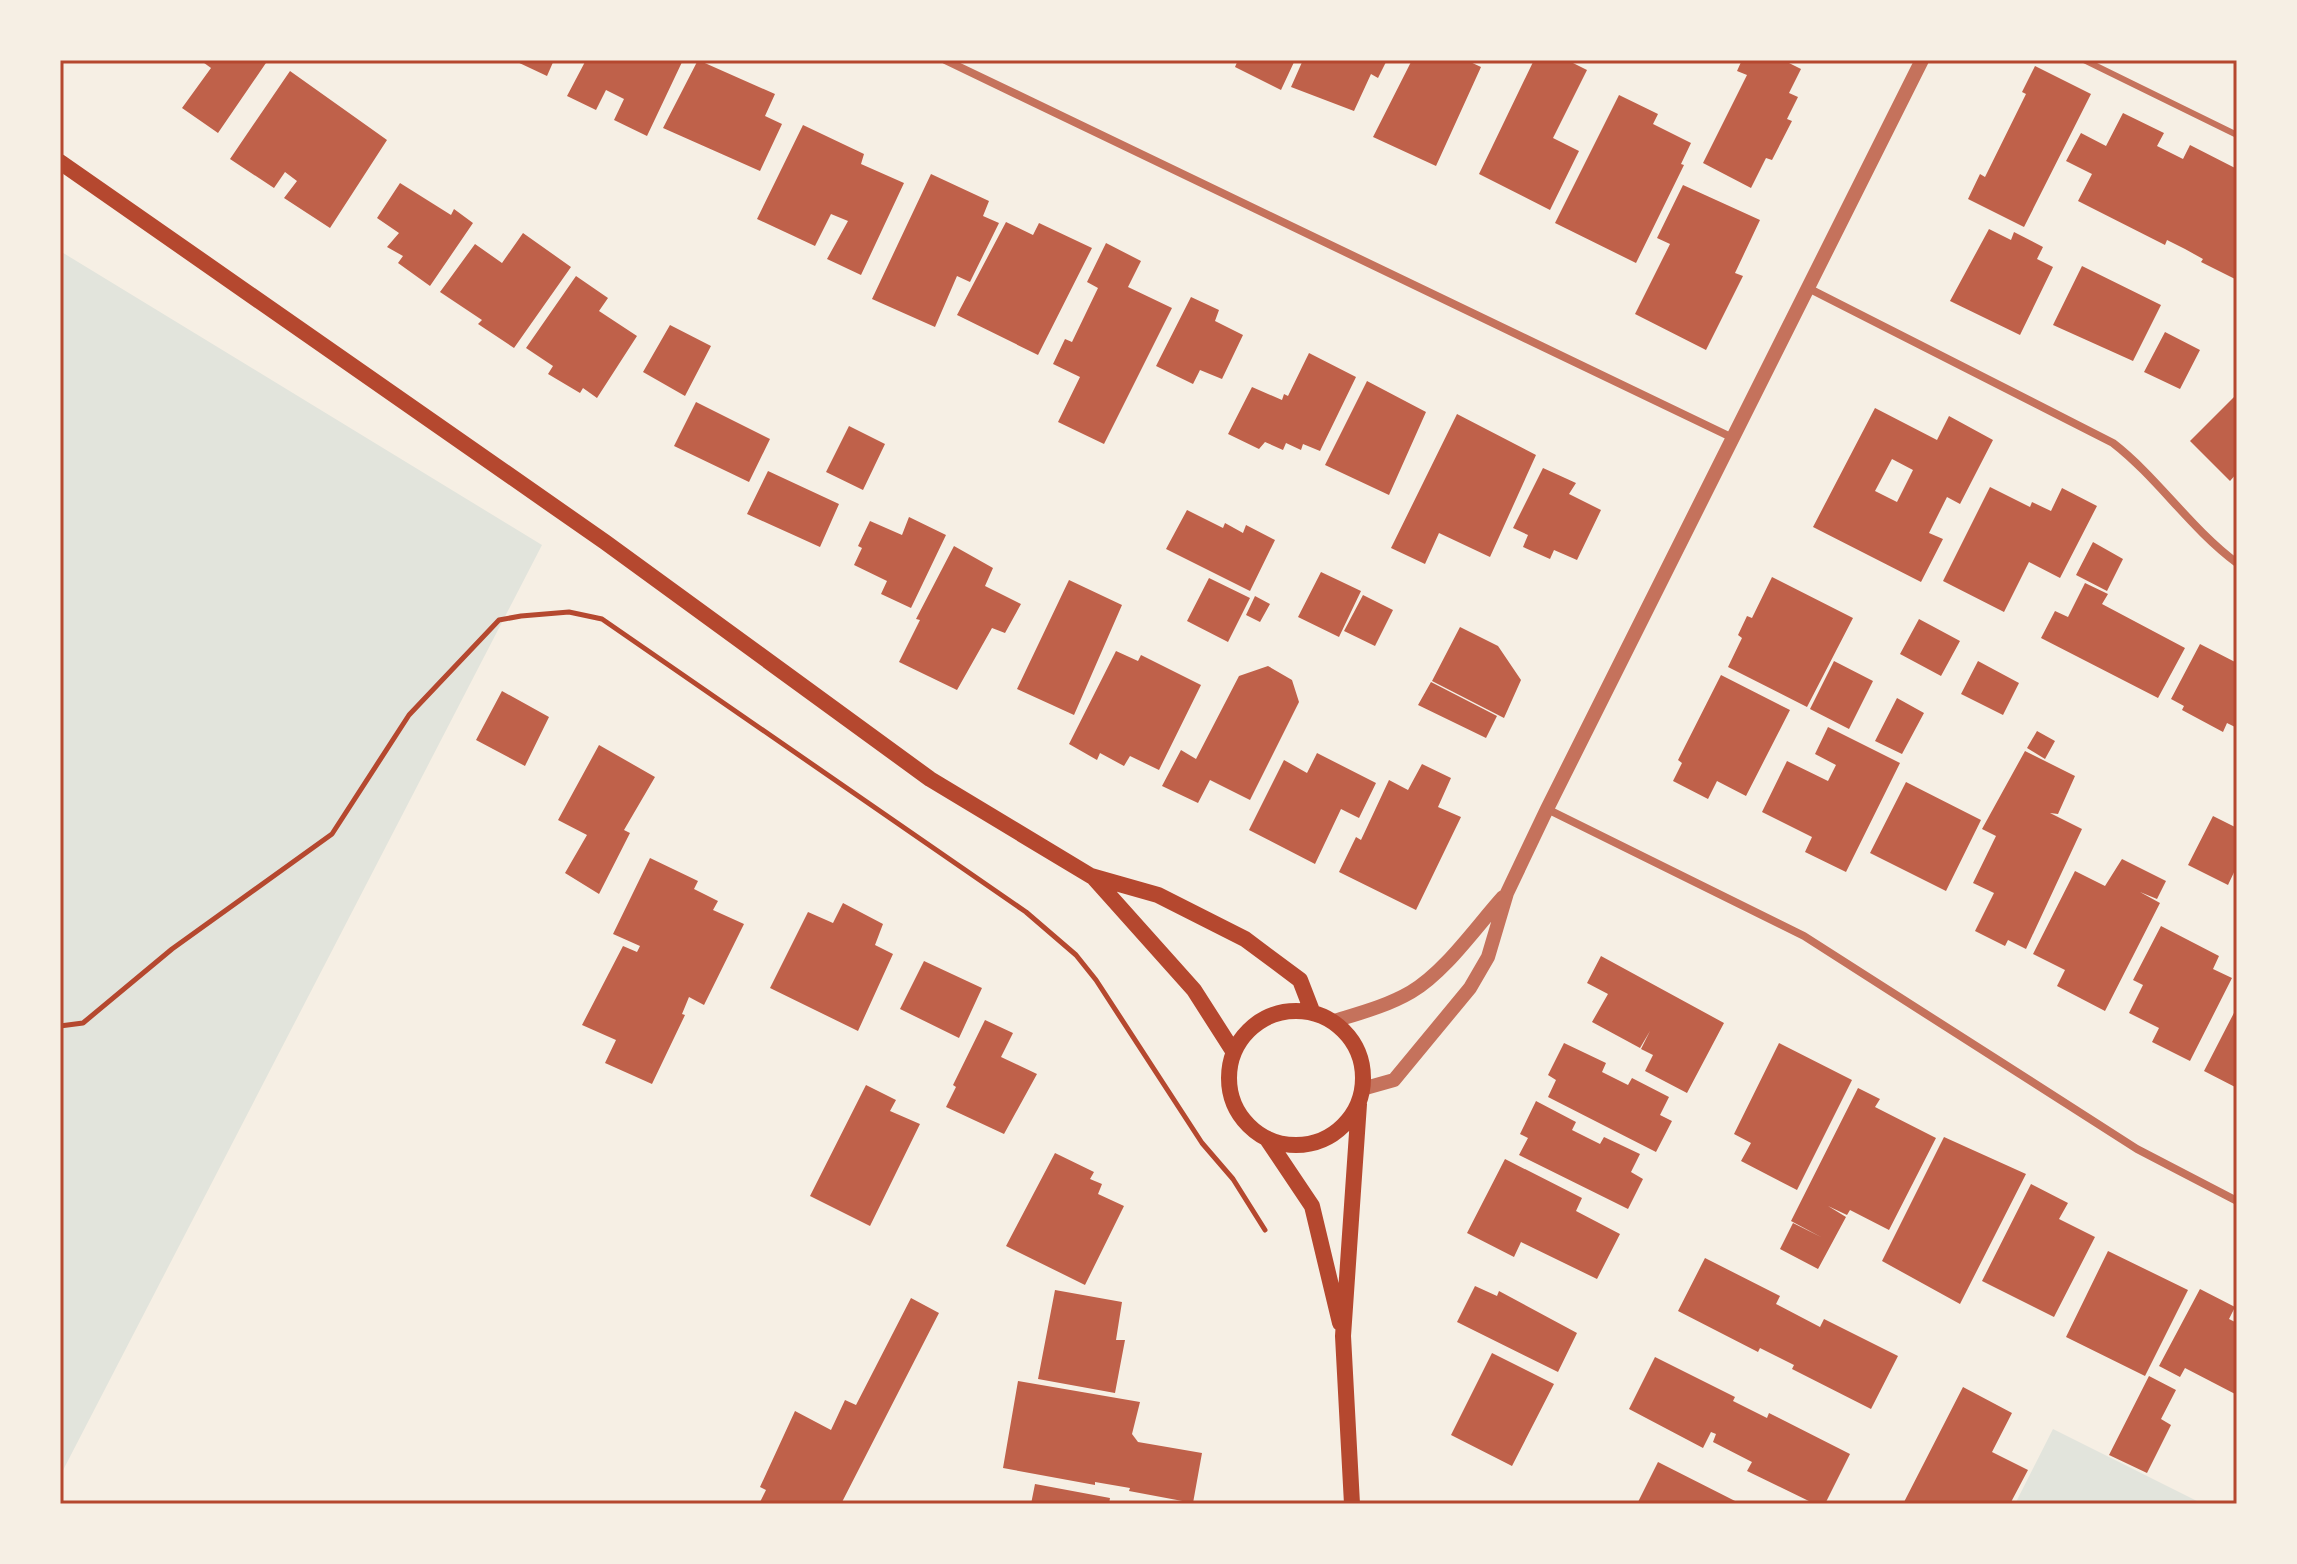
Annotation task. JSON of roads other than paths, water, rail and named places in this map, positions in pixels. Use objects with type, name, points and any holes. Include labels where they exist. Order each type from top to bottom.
[{"type":"main road","points":[[60,162],[605,542],[898,757],[971,806],[1091,876],[1158,895],[1245,939],[1300,980],[1312,1011]]},
{"type":"main road","points":[[1091,876],[1194,990],[1233,1051]]},
{"type":"main road","points":[[1343,1336],[1312,1206],[1266,1139],[1245,1124],[1232,1102],[1227,1077],[1233,1051],[1245,1031],[1265,1017],[1288,1010],[1312,1011],[1334,1021],[1355,1045],[1364,1076],[1343,1336],[1352,1504]]},
{"type":"main road","points":[[1266,1139],[1288,1145],[1310,1144],[1330,1136],[1348,1122],[1361,1096]]},
{"type":"street","points":[[945,60],[1733,438]]},
{"type":"street","points":[[1361,1096],[1394,1080],[1448,1018],[1488,957],[1507,893],[1547,809],[1922,60]]},
{"type":"street","points":[[1808,288],[2113,443],[2138,462],[2189,520],[2237,563]]},
{"type":"street","points":[[1547,809],[1804,936],[2137,1149],[2237,1201]]},
{"type":"street","points":[[1334,1021],[1385,1005],[1413,991],[1438,972],[1507,893]]},
{"type":"lane","points":[[2084,60],[2237,135]]}]
